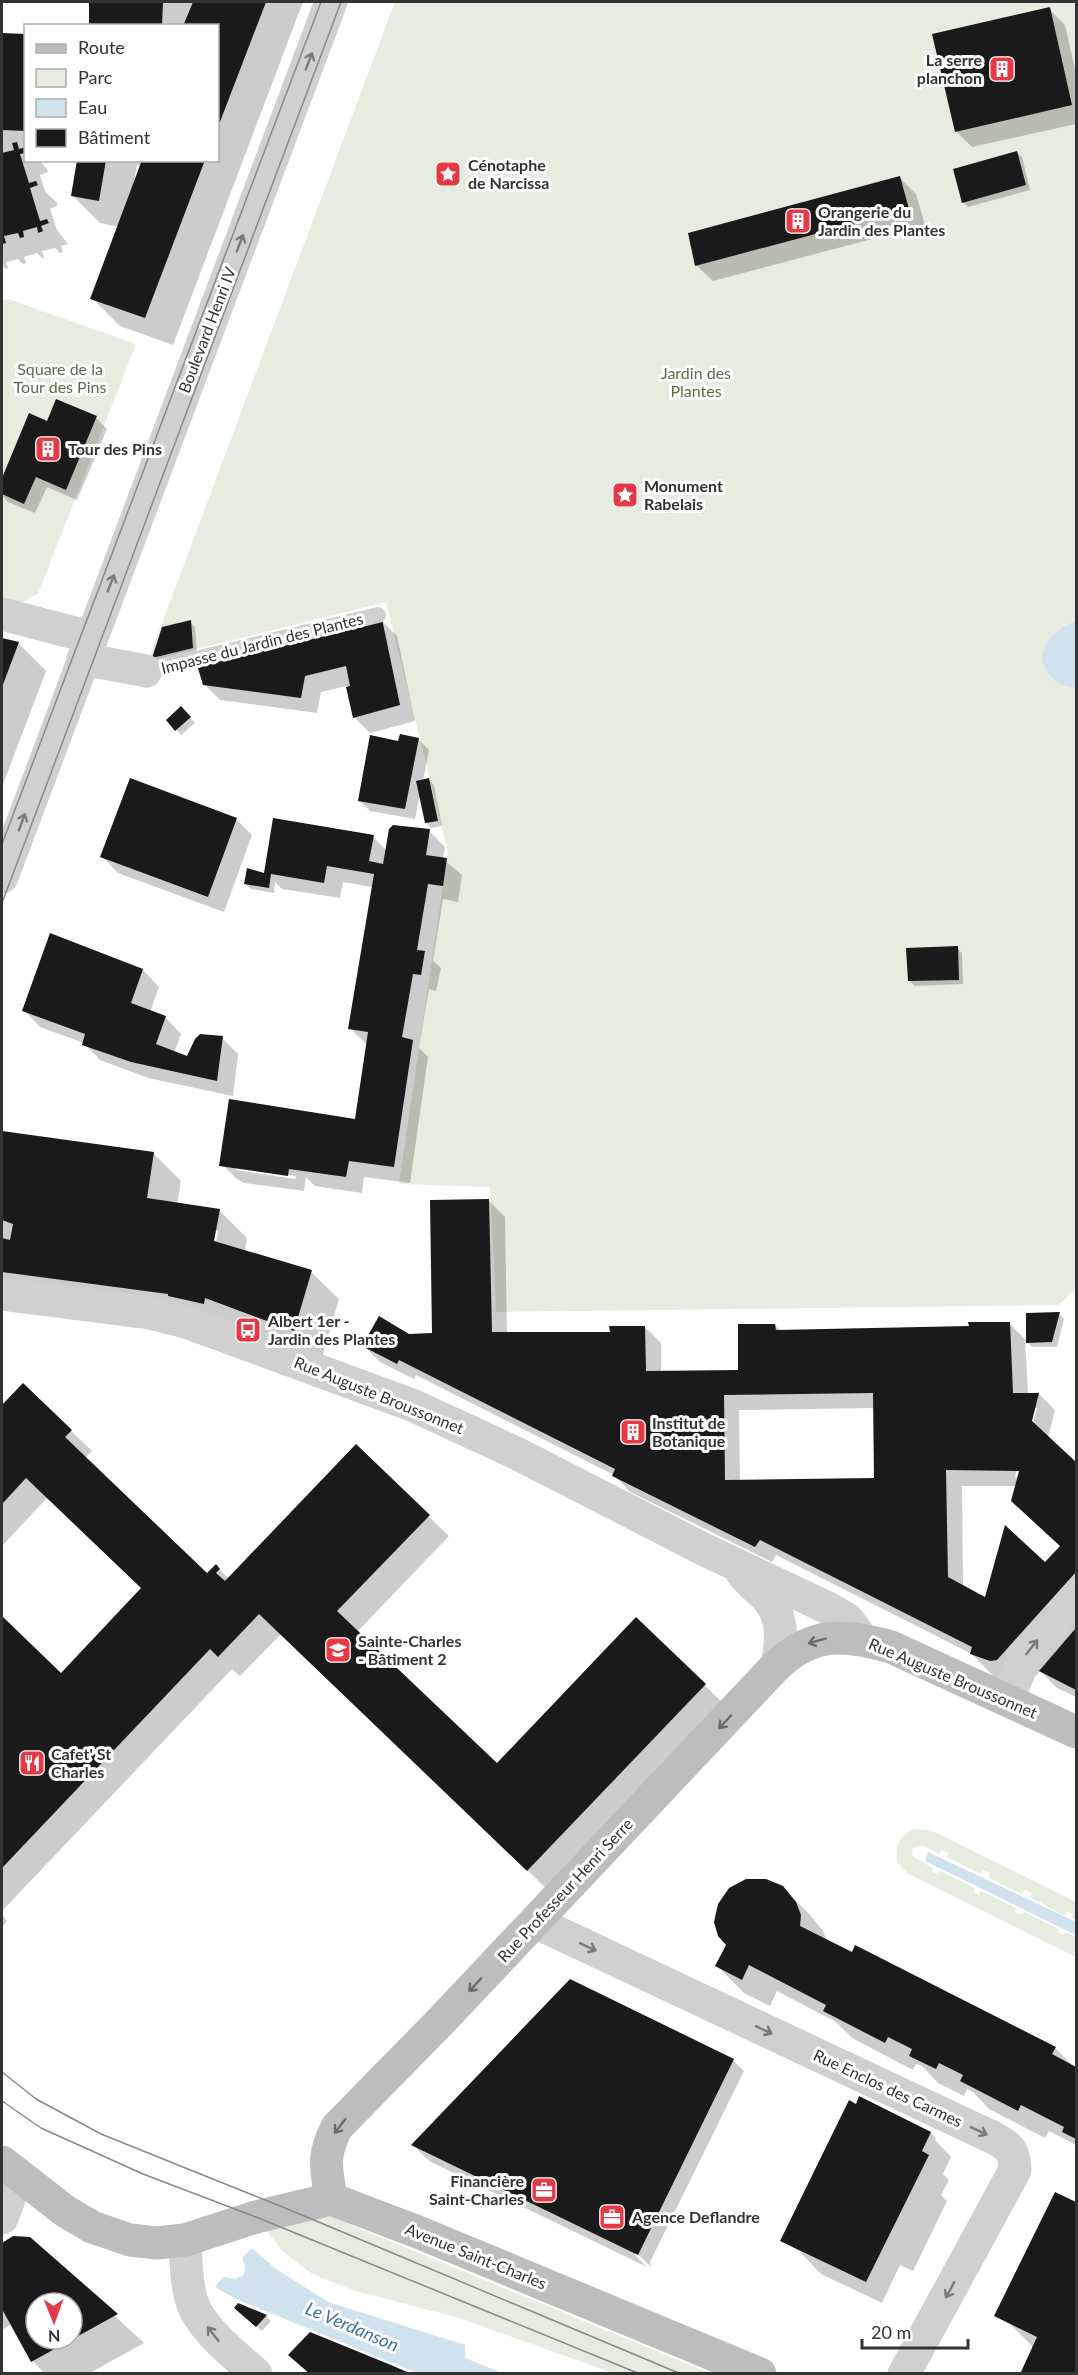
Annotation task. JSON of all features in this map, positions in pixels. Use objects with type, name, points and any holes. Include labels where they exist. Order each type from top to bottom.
[{"type":"main road","name":"Rue Professeur Henri Serre","points":[[331,2199],[325,2165],[327,2146],[337,2127],[535,1922],[777,1665],[797,1648],[814,1641],[834,1637],[864,1640]]},
{"type":"main road","name":"Rue Auguste Broussonnet","points":[[864,1640],[901,1651],[1077,1732]]},
{"type":"main road","points":[[10,2169],[65,2211],[92,2227],[130,2240],[157,2243],[184,2240],[256,2217],[331,2199]]},
{"type":"main road","name":"Avenue Saint-Charles","points":[[331,2199],[418,2232],[760,2373]]},
{"type":"street","name":"Boulevard Henri IV","points":[[2,877],[86,648],[331,2]]},
{"type":"street","points":[[2,615],[45,624],[86,648],[146,671]]},
{"type":"street","name":"Rue Auguste Broussonnet","points":[[2,1294],[150,1313],[186,1322],[412,1405],[516,1453],[705,1550],[806,1597],[847,1619],[864,1640]]},
{"type":"street","name":"Rue Auguste Broussonnet","points":[[734,1562],[749,1582],[768,1599],[779,1619]]},
{"type":"street","points":[[777,1665],[781,1644],[779,1619],[792,1603],[806,1597]]},
{"type":"street","points":[[1008,1700],[1025,1656],[1077,1597]]},
{"type":"street","name":"Rue Enclos des Carmes","points":[[535,1922],[1007,2146],[1014,2155],[1015,2170],[904,2373]]},
{"type":"street","points":[[2,2218],[10,2169]]},
{"type":"street","points":[[184,2240],[186,2269],[196,2312],[219,2342],[256,2373]]},
{"type":"lane","name":"Impasse du Jardin des Plantes","points":[[146,671],[378,615]]},
{"type":"green space","name":"Jardin des Plantes","points":[[395,2],[1076,2],[1076,1289],[1058,1305],[496,1312],[490,1187],[399,1184],[448,852],[386,602],[148,661]]},
{"type":"green space","name":"Square de la Tour des Pins","points":[[8,299],[136,344],[38,594],[18,605],[2,601],[2,300]]},
{"type":"green space","points":[[915,1829],[939,1834],[1076,1902],[1076,1920],[1071,1918],[1073,1914],[1067,1911],[1065,1916],[1030,1897],[1032,1893],[1025,1890],[1022,1894],[989,1878],[990,1873],[983,1870],[981,1874],[947,1857],[949,1853],[942,1850],[939,1854],[923,1845],[913,1848],[912,1855],[933,1868],[932,1872],[938,1875],[940,1871],[975,1888],[973,1892],[979,1895],[981,1891],[1016,1908],[1015,1912],[1021,1915],[1024,1912],[1058,1929],[1057,1932],[1063,1935],[1065,1932],[1076,1937],[1076,1957],[907,1873],[897,1862],[897,1851],[902,1837]]},
{"type":"green space","points":[[327,2215],[709,2373],[613,2373],[456,2317],[352,2290],[311,2273],[282,2251],[267,2231]]},
{"type":"water","points":[[1076,621],[1076,687],[1070,687],[1059,683],[1050,675],[1042,659],[1046,645],[1054,635]]},
{"type":"water","points":[[928,1852],[1076,1922],[1076,1935],[925,1861]]},
{"type":"water","name":"Le Verdanson","points":[[252,2248],[276,2269],[328,2302],[465,2345],[465,2358],[502,2373],[417,2373],[236,2299],[215,2287],[223,2277],[235,2279],[244,2275],[245,2265],[242,2258]]},
{"type":"building","points":[[89,2],[163,2],[162,24],[89,24]]},
{"type":"building","points":[[193,2],[266,2],[219,124],[219,24],[184,24]]},
{"type":"building","name":"La serre planchon","points":[[1050,7],[1072,105],[955,132],[932,34]]},
{"type":"building","points":[[2,33],[24,34],[24,131],[2,130]]},
{"type":"building","points":[[17,142],[19,149],[24,148],[24,153],[20,154],[29,183],[36,181],[38,185],[30,188],[40,221],[47,219],[49,223],[41,226],[43,231],[38,233],[37,227],[23,231],[24,237],[20,238],[18,233],[4,236],[6,243],[2,244],[2,153],[14,150],[12,143]]},
{"type":"building","points":[[1017,151],[1026,185],[962,203],[953,169]]},
{"type":"building","points":[[77,162],[106,162],[99,201],[71,196]]},
{"type":"building","points":[[141,162],[204,162],[145,318],[90,299]]},
{"type":"building","name":"Orangerie du Jardin des Plantes","points":[[900,176],[909,209],[695,266],[688,233]]},
{"type":"building","name":"Tour des Pins","points":[[56,399],[97,416],[66,490],[36,477],[24,504],[2,494],[2,478],[29,413],[47,421]]},
{"type":"building","points":[[382,619],[400,705],[353,718],[346,687],[350,686],[346,666],[305,676],[301,698],[203,685],[197,665]]},
{"type":"building","points":[[191,620],[193,648],[152,658],[162,627]]},
{"type":"building","points":[[2,638],[19,642],[2,687]]},
{"type":"building","points":[[181,706],[191,717],[175,731],[166,720]]},
{"type":"building","points":[[400,734],[419,738],[405,809],[358,801],[370,735],[398,741]]},
{"type":"building","points":[[130,778],[237,818],[208,897],[100,857]]},
{"type":"building","points":[[429,778],[438,821],[425,823],[416,781]]},
{"type":"building","points":[[273,818],[374,835],[369,861],[383,864],[389,829],[393,825],[430,829],[426,855],[447,858],[443,886],[428,884],[417,950],[425,951],[421,975],[413,974],[402,1037],[413,1040],[394,1167],[349,1161],[346,1177],[289,1169],[288,1176],[219,1166],[229,1099],[355,1119],[368,1032],[348,1029],[374,874],[327,866],[324,883],[271,874],[269,888],[244,884],[247,868],[264,873]]},
{"type":"building","points":[[50,933],[143,969],[131,1003],[166,1016],[156,1044],[187,1056],[200,1034],[223,1036],[217,1081],[131,1062],[82,1045],[85,1034],[22,1011]]},
{"type":"building","points":[[958,946],[959,980],[908,981],[906,948]]},
{"type":"building","points":[[2,1131],[154,1152],[147,1198],[220,1209],[214,1241],[312,1270],[294,1331],[205,1298],[204,1304],[168,1296],[168,1294],[2,1272],[2,1238],[10,1240],[13,1224],[2,1220]]},
{"type":"building","name":"Institut de Botanique","points":[[489,1199],[492,1332],[610,1332],[609,1326],[645,1326],[646,1371],[738,1370],[738,1324],[775,1324],[776,1330],[969,1326],[968,1322],[1010,1322],[1013,1393],[1039,1393],[1032,1421],[1076,1462],[1076,1572],[997,1660],[990,1661],[970,1654],[972,1647],[760,1540],[755,1547],[612,1476],[615,1469],[399,1360],[397,1364],[362,1346],[379,1316],[409,1334],[432,1333],[430,1200]],"holes":[[[873,1393],[874,1478],[725,1480],[724,1395]],[[946,1470],[1019,1471],[1011,1501],[1060,1546],[1045,1562],[1005,1525],[985,1597],[948,1577]]]},
{"type":"building","points":[[1060,1312],[1052,1342],[1026,1343],[1026,1313]]},
{"type":"building","points":[[23,1383],[72,1430],[65,1437],[207,1573],[216,1564],[220,1569],[216,1573],[225,1581],[356,1444],[430,1515],[337,1611],[497,1763],[636,1617],[706,1684],[527,1871],[259,1614],[218,1657],[210,1649],[2,1868],[2,1616],[61,1673],[141,1588],[26,1478],[2,1504],[2,1405]]},
{"type":"building","points":[[1076,1628],[1076,1690],[1039,1671]]},
{"type":"building","points":[[746,1879],[766,1879],[783,1886],[796,1902],[801,1915],[800,1926],[852,1952],[855,1945],[1056,2047],[1052,2054],[1076,2067],[1076,2139],[1062,2132],[1064,2127],[1021,2105],[1018,2111],[960,2081],[963,2075],[939,2063],[936,2069],[909,2056],[912,2049],[888,2037],[885,2043],[823,2011],[826,2005],[749,1965],[742,1980],[715,1966],[726,1945],[718,1936],[714,1922],[718,1904],[729,1888]]},
{"type":"building","points":[[570,1979],[734,2059],[638,2255],[411,2145]]},
{"type":"building","points":[[859,2096],[931,2132],[922,2151],[929,2155],[866,2282],[780,2241],[849,2100],[856,2104]]},
{"type":"building","points":[[1055,2192],[1076,2202],[1076,2374],[1020,2374],[1037,2337],[994,2316]]},
{"type":"building","points":[[13,2236],[30,2237],[118,2314],[84,2333],[84,2291],[24,2291],[24,2349],[2,2309],[2,2243]]},
{"type":"building","points":[[238,2303],[267,2315],[256,2327],[234,2308]]},
{"type":"building","points":[[310,2332],[407,2372],[310,2374],[288,2355]]},
{"type":"building","points":[[25,2351],[51,2351],[31,2362]]},
{"type":"tram line","points":[[2,844],[321,2]]},
{"type":"tram line","points":[[2,903],[341,2]]},
{"type":"tram line","points":[[2,2072],[36,2099],[101,2134],[290,2210],[681,2374]]},
{"type":"tram line","points":[[2,2101],[41,2128],[143,2174],[256,2217],[640,2374]]},
{"type":"place","name":"La serre planchon","points":[[1002,69]]},
{"type":"place","name":"Cénotaphe de Narcissa","points":[[448,174]]},
{"type":"place","name":"Orangerie du Jardin des Plantes","points":[[798,221]]},
{"type":"place","name":"Tour des Pins","points":[[48,449]]},
{"type":"place","name":"Monument Rabelais","points":[[625,495]]},
{"type":"place","name":"Albert 1er - Jardin des Plantes","points":[[248,1330]]},
{"type":"place","name":"Institut de Botanique","points":[[633,1432]]},
{"type":"place","name":"Sainte-Charles - Bâtiment 2","points":[[338,1650]]},
{"type":"place","name":"Cafet' St Charles","points":[[32,1763]]},
{"type":"place","name":"Financière Saint-Charles","points":[[544,2190]]},
{"type":"place","name":"Agence Deflandre","points":[[612,2217]]}]
